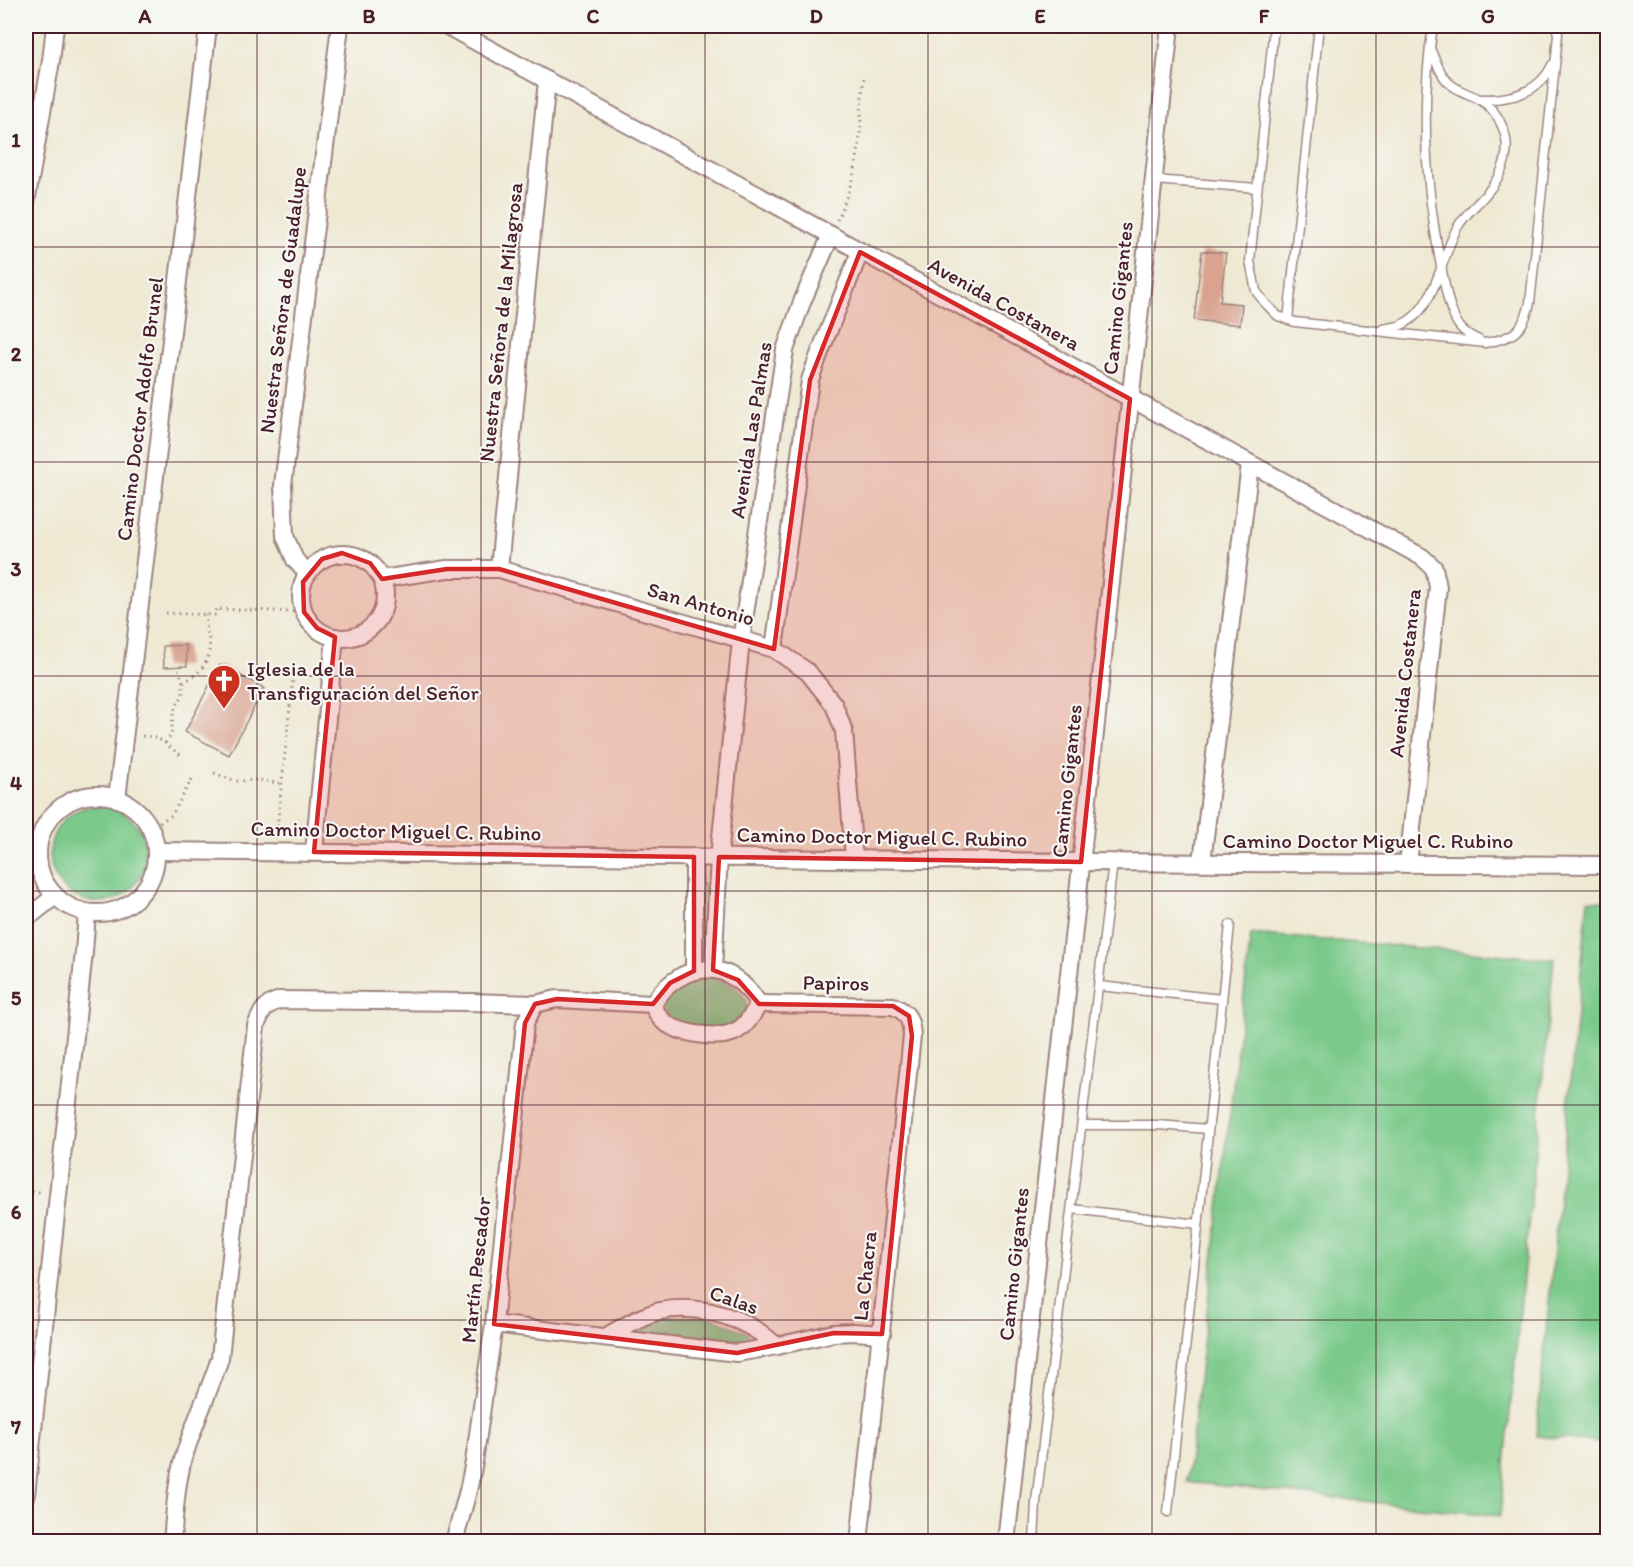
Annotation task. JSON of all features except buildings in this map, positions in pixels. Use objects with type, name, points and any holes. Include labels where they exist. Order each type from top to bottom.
[{"type":"street","points":[[26,202],[51,62],[55,26]]},
{"type":"street","name":"Camino Doctor Adolfo Brunel","points":[[117,799],[208,26]]},
{"type":"street","name":"Nuestra Señora de Guadalupe","points":[[308,573],[296,560],[285,536],[283,485],[340,26]]},
{"type":"street","name":"Avenida Costanera","points":[[447,26],[1422,557],[1434,568],[1438,587],[1408,864]]},
{"type":"street","name":"Camino Gigantes","points":[[1006,1542],[1170,26]]},
{"type":"street","name":"Nuestra Señora de la Milagrosa","points":[[499,569],[548,80]]},
{"type":"street","name":"Avenida Las Palmas","points":[[719,857],[741,640],[785,350],[802,302],[831,235]]},
{"type":"street","points":[[774,649],[810,380],[860,252]]},
{"type":"street","points":[[1202,862],[1250,464]]},
{"type":"street","points":[[352,554],[370,563],[382,579],[386,599],[379,618],[365,632],[345,638],[335,637],[317,628],[304,612],[301,592],[303,582],[314,565],[322,559],[332,555],[352,554]]},
{"type":"street","name":"San Antonio","points":[[382,579],[447,569],[499,569],[774,649],[808,672],[834,705],[844,731],[854,859]]},
{"type":"street","points":[[314,852],[335,637]]},
{"type":"street","points":[[85,796],[101,796],[128,804],[139,813],[149,828],[156,851],[154,868],[148,885],[137,898],[122,908],[105,913],[87,913],[74,909],[55,896],[45,883],[31,855],[46,824],[56,811],[85,796]]},
{"type":"street","name":"Camino Doctor Miguel C. Rubino","points":[[156,851],[1081,862],[1608,865]]},
{"type":"street","points":[[694,857],[694,971]]},
{"type":"street","points":[[713,970],[719,857]]},
{"type":"street","points":[[26,919],[55,896]]},
{"type":"street","points":[[26,1495],[87,913]]},
{"type":"street","points":[[703,969],[725,973],[738,980],[759,1004],[738,1030],[718,1035],[696,1035],[676,1030],[661,1020],[653,1004],[669,983],[683,974],[703,969]]},
{"type":"street","points":[[172,1542],[177,1489],[185,1451],[220,1358],[256,1026],[268,1004],[280,1000],[535,1004],[557,999],[653,1004]]},
{"type":"street","name":"Martín Pescador","points":[[454,1542],[474,1462],[494,1324],[525,1023],[535,1004]]},
{"type":"street","name":"Papiros","points":[[759,1004],[893,1006],[909,1016]]},
{"type":"street","name":"La Chacra","points":[[859,1542],[912,1036],[909,1016]]},
{"type":"street","name":"Calas","points":[[605,1337],[631,1322],[659,1311],[702,1310],[726,1316],[759,1331],[777,1346]]},
{"type":"street","name":"Calas","points":[[494,1324],[738,1353],[834,1334],[854,1332],[882,1334]]},
{"type":"lane","points":[[1274,26],[1250,261],[1256,291],[1278,316],[1295,322],[1485,343],[1501,340],[1516,332],[1527,318],[1556,56],[1558,34],[1556,26]]},
{"type":"lane","points":[[1288,320],[1319,26]]},
{"type":"lane","points":[[1433,26],[1428,62],[1426,136],[1431,205],[1441,267],[1447,297],[1459,326],[1472,337],[1485,343]]},
{"type":"lane","points":[[1430,48],[1438,67],[1448,81],[1462,93],[1479,99],[1501,99],[1519,95],[1534,86],[1548,72],[1556,56]]},
{"type":"lane","points":[[1374,331],[1401,325],[1416,314],[1430,298],[1458,226],[1488,192],[1506,162],[1508,144],[1502,125],[1492,110],[1479,99]]},
{"type":"lane","points":[[1154,180],[1257,188]]},
{"type":"lane","points":[[1034,1542],[1036,1502],[1113,862]]},
{"type":"lane","points":[[1167,1512],[1230,925]]},
{"type":"lane","points":[[1099,986],[1222,999]]},
{"type":"lane","points":[[1082,1125],[1158,1125],[1208,1129]]},
{"type":"lane","points":[[1072,1209],[1198,1224]]},
{"type":"path","points":[[831,235],[851,186],[858,150],[864,78]]},
{"type":"path","points":[[166,613],[216,615],[216,609],[304,612]]},
{"type":"path","points":[[183,682],[193,678],[208,658],[210,650],[206,615]]},
{"type":"path","points":[[165,743],[171,736],[175,708],[183,695],[183,682],[179,670]]},
{"type":"path","points":[[275,852],[293,678]]},
{"type":"path","points":[[125,734],[154,736],[182,756]]},
{"type":"path","points":[[214,772],[236,782],[260,780],[282,784]]},
{"type":"path","points":[[149,828],[172,815],[192,779]]},
{"type":"highlighted area","points":[[860,252],[1130,399],[1081,862],[719,857],[713,970],[738,980],[759,1004],[893,1006],[909,1016],[912,1036],[882,1334],[834,1333],[737,1353],[494,1324],[525,1023],[535,1004],[557,999],[653,1004],[670,983],[694,971],[694,857],[314,852],[335,637],[317,628],[304,612],[303,582],[322,559],[342,553],[370,563],[382,579],[447,569],[499,569],[774,649],[810,380]]},
{"type":"green space","points":[[98,806],[116,810],[132,820],[142,836],[146,854],[142,872],[132,888],[116,898],[98,902],[80,898],[64,888],[54,872],[50,854],[54,836],[64,820],[80,810]]},
{"type":"green space","points":[[702,884],[707,888],[706,938],[703,942],[700,941]]},
{"type":"green space","points":[[1588,900],[1608,902],[1607,1443],[1536,1436]]},
{"type":"green space","points":[[1251,934],[1554,959],[1500,1516],[1187,1482]]},
{"type":"green space","points":[[708,975],[734,986],[743,995],[748,1008],[740,1019],[732,1025],[718,1029],[670,1022],[661,1005],[678,983]]},
{"type":"green space","points":[[662,1317],[710,1317],[748,1333],[749,1340],[743,1347],[633,1333],[632,1330]]},
{"type":"place","name":"Iglesia de la Transfiguración del Señor","points":[[224,710]]}]
